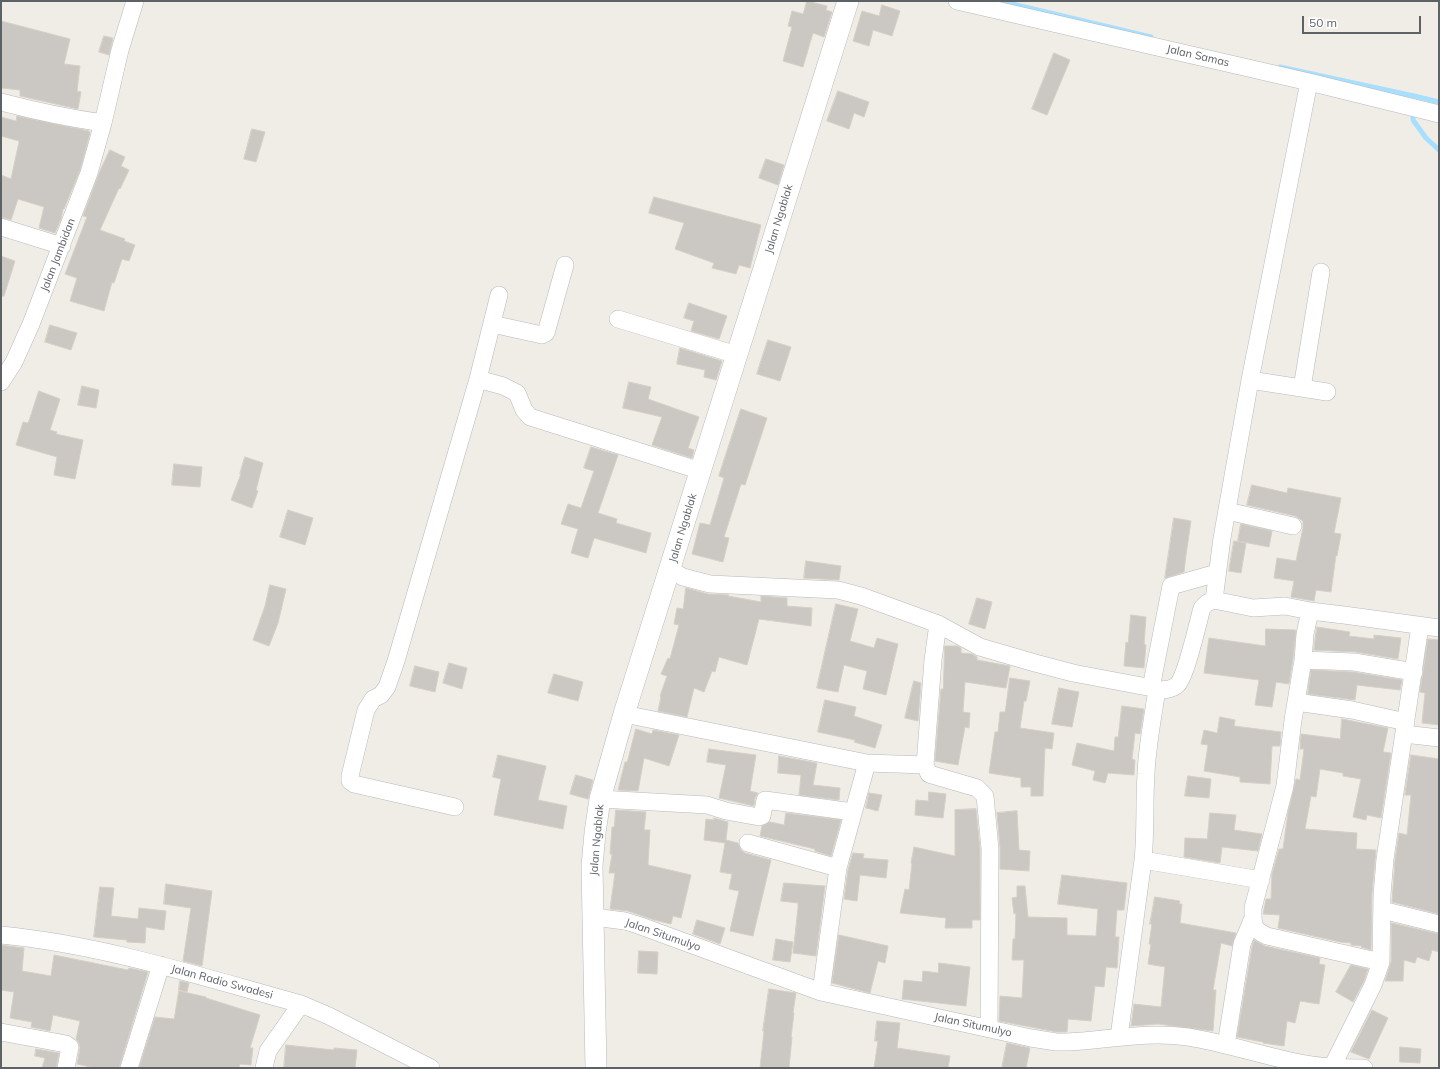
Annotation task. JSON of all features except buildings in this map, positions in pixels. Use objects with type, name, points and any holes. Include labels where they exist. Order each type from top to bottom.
[{"type":"street","name":"Jalan Jambidan","points":[[1,382],[14,362],[31,324],[89,173],[103,123],[120,50],[135,1]]},
{"type":"street","name":"Jalan Ngablak","points":[[596,1068],[593,851],[600,799],[624,714],[848,1]]},
{"type":"street","name":"Jalan Samas","points":[[957,1],[1309,82],[1436,113]]},
{"type":"street","points":[[1214,600],[1227,511],[1250,380],[1309,82]]},
{"type":"street","points":[[1,102],[45,113],[103,123]]},
{"type":"street","points":[[1,227],[62,246]]},
{"type":"street","points":[[492,324],[542,336],[546,333],[565,265]]},
{"type":"street","points":[[1302,388],[1321,272]]},
{"type":"street","points":[[455,807],[354,784],[350,781],[350,776],[366,710],[373,699],[381,695],[387,687],[396,661],[478,379],[499,295]]},
{"type":"street","points":[[618,320],[737,355]]},
{"type":"street","points":[[478,379],[503,386],[517,393],[524,410],[530,417],[701,471]]},
{"type":"street","points":[[1250,380],[1327,392]]},
{"type":"street","points":[[1227,511],[1293,526]]},
{"type":"street","points":[[670,570],[683,577],[710,584],[838,590],[861,596],[938,624],[980,647],[1066,671],[1163,690],[1172,689],[1178,684],[1186,667],[1202,608],[1207,603],[1214,600],[1253,608],[1285,606],[1310,612],[1344,615],[1439,628]]},
{"type":"street","points":[[1119,1037],[1143,860],[1146,774],[1154,688],[1171,586],[1217,573]]},
{"type":"street","points":[[1310,612],[1305,634],[1303,660],[1285,786],[1253,908],[1254,927],[1258,932],[1267,936],[1382,962]]},
{"type":"street","points":[[938,624],[933,660],[925,765],[930,774],[977,788],[985,796],[990,849],[989,1028]]},
{"type":"street","points":[[1332,1067],[1373,985],[1382,962],[1382,910],[1385,859],[1420,626]]},
{"type":"street","points":[[1303,660],[1354,662],[1414,672]]},
{"type":"street","points":[[1296,702],[1352,710],[1439,738]]},
{"type":"street","points":[[624,714],[867,763],[925,765]]},
{"type":"street","points":[[821,992],[838,868],[867,763]]},
{"type":"street","points":[[600,799],[707,805],[726,811],[759,816],[762,816],[765,800],[853,812]]},
{"type":"street","points":[[748,843],[838,868]]},
{"type":"street","points":[[1143,860],[1261,880]]},
{"type":"street","points":[[1382,910],[1439,924]]},
{"type":"street","name":"Jalan Situmulyo","points":[[593,917],[619,920],[638,925],[821,992],[1031,1038],[1056,1042],[1166,1035],[1188,1037],[1286,1060],[1332,1067],[1364,1068]]},
{"type":"street","points":[[1226,1045],[1242,944],[1253,918]]},
{"type":"street","name":"Jalan Radio Swadesi","points":[[1,935],[74,945],[161,966],[302,1004],[329,1016],[431,1068]]},
{"type":"street","points":[[129,1068],[161,966]]},
{"type":"street","points":[[264,1068],[268,1052],[302,1004]]},
{"type":"street","points":[[1,1032],[66,1044],[70,1047],[66,1068]]},
{"type":"waterway","points":[[1000,1],[1151,37]]},
{"type":"waterway","points":[[1280,67],[1439,102]]},
{"type":"waterway","points":[[1413,111],[1413,120],[1426,138],[1439,150]]}]
